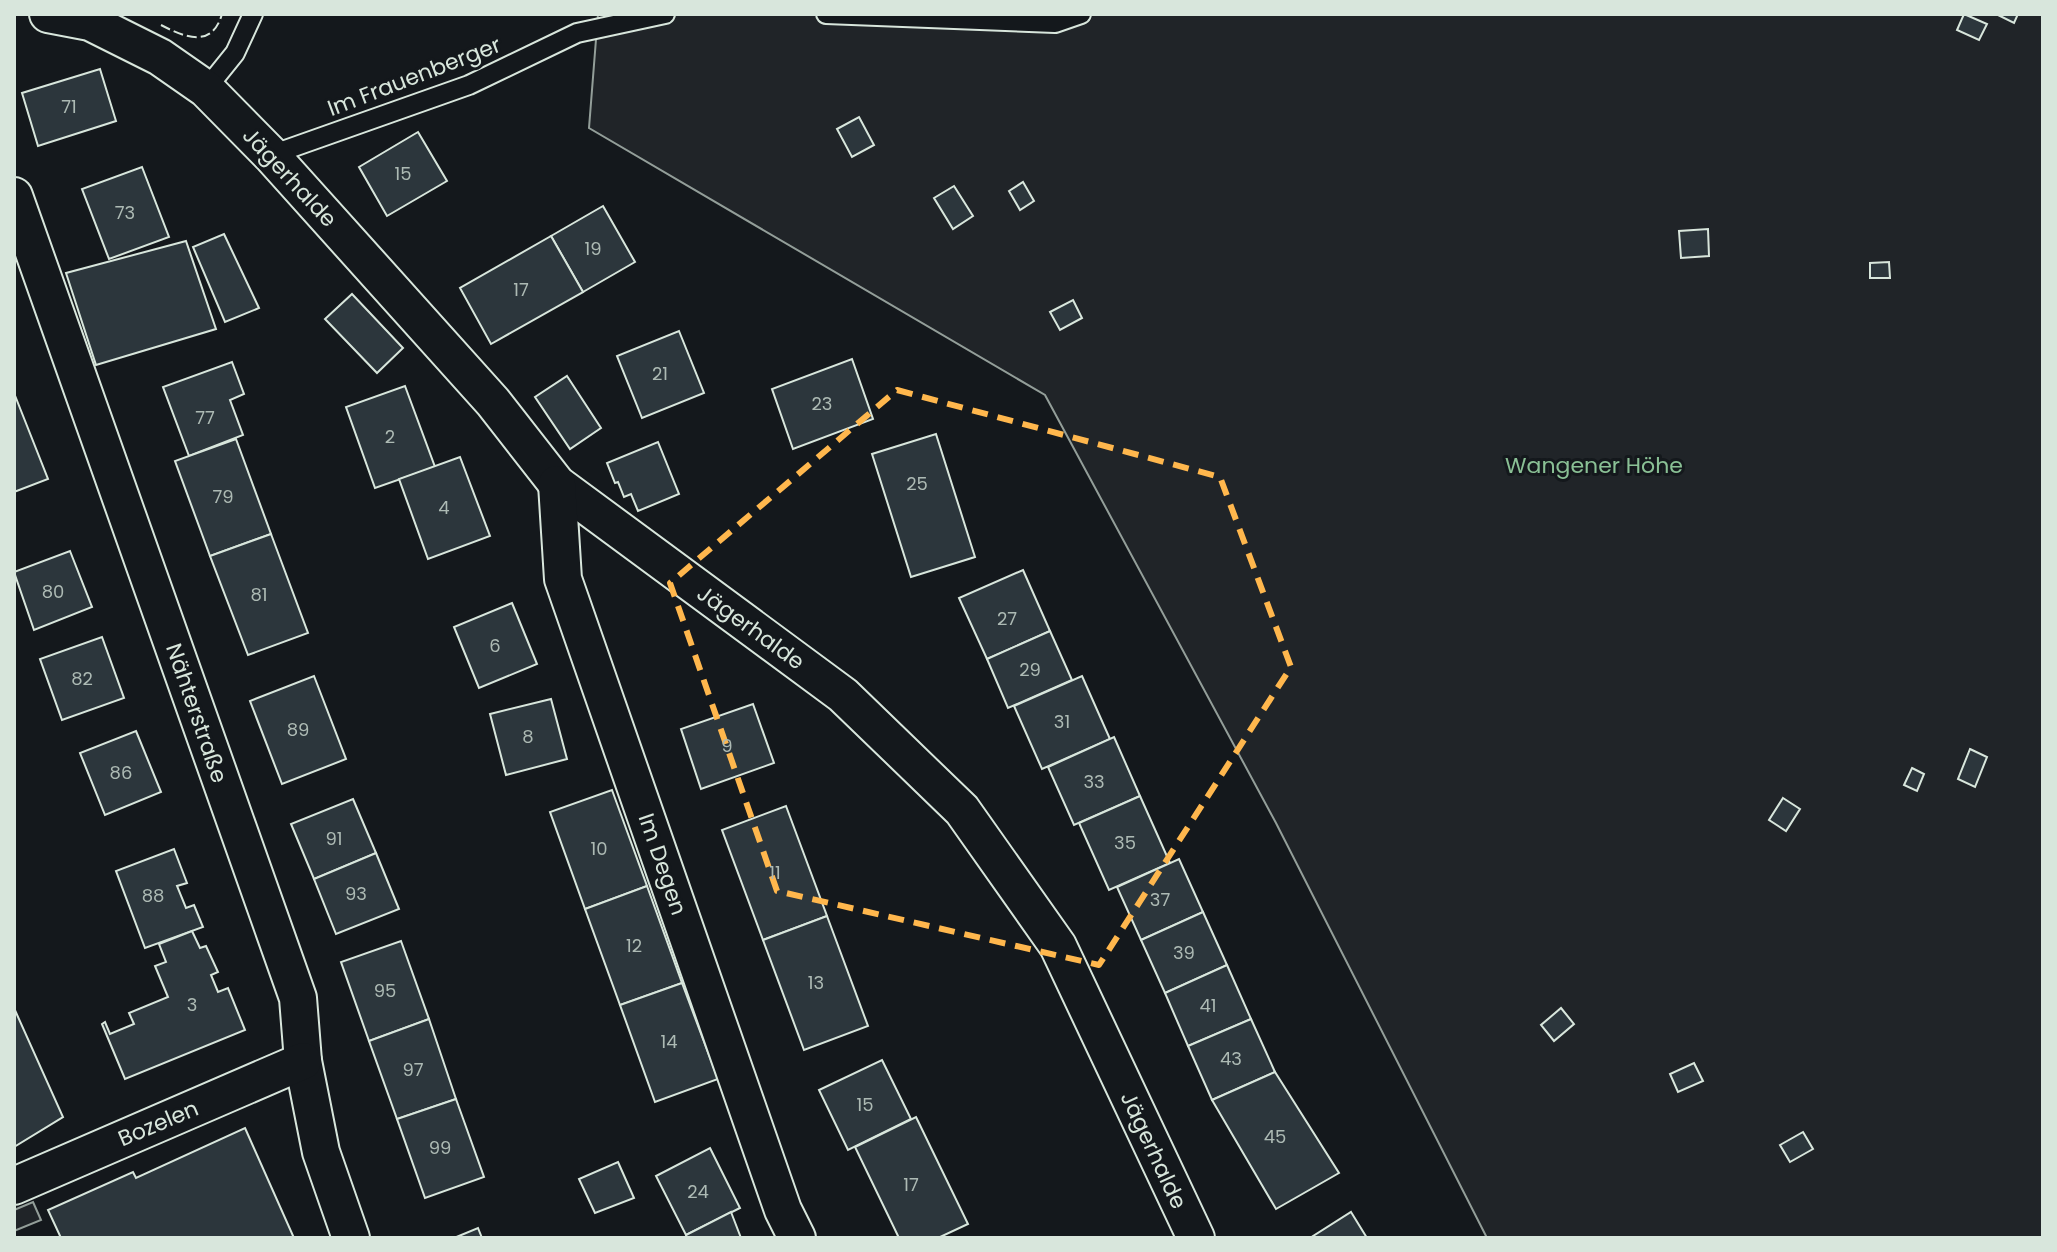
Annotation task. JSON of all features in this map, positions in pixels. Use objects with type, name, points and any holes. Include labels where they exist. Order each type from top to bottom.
[{"type":"street","name":"Jägerhalde","points":[[48,14],[90,22],[160,57],[206,89],[271,155],[493,402],[557,484],[843,695],[962,810],[1058,946],[1196,1238]]},
{"type":"street","name":"Nähterstraße","points":[[14,196],[298,998],[303,1061],[321,1152],[351,1238]]},
{"type":"street","name":"Im Degen","points":[[557,484],[563,579],[778,1195],[797,1238]]},
{"type":"street","name":"Bozelen","points":[[14,1186],[303,1061]]},
{"type":"lane","points":[[206,89],[235,53],[253,14]]},
{"type":"lane","name":"Im Frauenberger","points":[[271,155],[469,85],[577,33],[665,14]]},
{"type":"lane","points":[[826,14],[1055,23],[1081,14]]},
{"type":"highlighted area","points":[[897,390],[1220,477],[1291,667],[1099,965],[777,891],[670,583]]},
{"type":"green space","name":"Wangener Höhe","points":[[598,14],[2043,14],[2043,1238],[1487,1238],[1276,823],[1045,395],[589,128]]},
{"type":"green space","points":[[33,1202],[41,1220],[14,1231],[14,1210]]},
{"type":"building","points":[[1964,14],[1987,24],[1979,40],[1957,30]]},
{"type":"building","points":[[1996,14],[2018,14],[2014,23]]},
{"type":"building","points":[[100,69],[116,121],[38,146],[22,93]]},
{"type":"building","points":[[859,117],[874,145],[852,157],[837,129]]},
{"type":"building","points":[[418,132],[447,181],[387,216],[359,167]]},
{"type":"building","points":[[142,167],[169,237],[109,259],[82,189]]},
{"type":"building","points":[[1023,182],[1034,201],[1020,210],[1009,191]]},
{"type":"building","points":[[954,186],[973,216],[953,229],[934,198]]},
{"type":"building","points":[[603,206],[635,262],[583,292],[551,236]]},
{"type":"building","points":[[1708,229],[1709,256],[1681,258],[1679,231]]},
{"type":"building","points":[[224,234],[259,308],[225,322],[193,247]]},
{"type":"building","points":[[551,236],[583,292],[491,344],[460,288]]},
{"type":"building","points":[[186,241],[216,329],[96,365],[66,273]]},
{"type":"building","points":[[1889,262],[1890,278],[1870,278],[1870,263]]},
{"type":"building","points":[[352,294],[403,348],[377,373],[325,319]]},
{"type":"building","points":[[1073,300],[1082,318],[1060,330],[1050,312]]},
{"type":"building","points":[[679,331],[704,393],[642,418],[617,356]]},
{"type":"building","points":[[852,359],[873,419],[793,449],[772,389]]},
{"type":"building","points":[[232,362],[244,394],[230,400],[243,435],[189,456],[163,387]]},
{"type":"building","points":[[567,376],[601,428],[570,449],[535,397]]},
{"type":"building","points":[[405,386],[435,467],[375,488],[346,407]]},
{"type":"building","points":[[14,393],[48,479],[14,492]]},
{"type":"building","points":[[936,434],[975,557],[911,577],[872,454]]},
{"type":"building","points":[[236,439],[271,534],[210,556],[175,461]]},
{"type":"building","points":[[658,442],[679,494],[638,511],[631,494],[624,497],[607,463]]},
{"type":"building","points":[[460,457],[490,536],[428,559],[399,479]]},
{"type":"building","points":[[271,534],[308,633],[248,655],[210,556]]},
{"type":"building","points":[[70,551],[92,607],[34,630],[14,572]]},
{"type":"building","points":[[1023,570],[1050,631],[987,659],[959,598]]},
{"type":"building","points":[[512,603],[537,664],[479,688],[454,627]]},
{"type":"building","points":[[1050,631],[1072,680],[1008,708],[987,659]]},
{"type":"building","points":[[102,637],[124,698],[62,720],[40,659]]},
{"type":"building","points":[[314,676],[346,759],[282,784],[250,701]]},
{"type":"building","points":[[1082,676],[1110,739],[1042,769],[1014,706]]},
{"type":"building","points":[[551,699],[567,759],[506,775],[490,714]]},
{"type":"building","points":[[753,704],[774,763],[701,789],[681,729]]},
{"type":"building","points":[[136,731],[161,792],[105,815],[80,753]]},
{"type":"building","points":[[1114,737],[1140,796],[1074,825],[1048,767]]},
{"type":"building","points":[[1970,749],[1987,757],[1975,787],[1958,779]]},
{"type":"building","points":[[1912,768],[1924,774],[1917,791],[1904,785]]},
{"type":"building","points":[[612,790],[647,886],[585,909],[550,812]]},
{"type":"building","points":[[1140,796],[1170,863],[1109,890],[1079,823]]},
{"type":"building","points":[[1783,798],[1800,809],[1786,831],[1769,820]]},
{"type":"building","points":[[353,799],[376,853],[314,879],[291,824]]},
{"type":"building","points":[[786,806],[827,916],[763,940],[722,830]]},
{"type":"building","points":[[174,849],[187,883],[177,886],[186,908],[194,905],[203,927],[145,948],[116,871]]},
{"type":"building","points":[[376,853],[399,909],[336,934],[314,879]]},
{"type":"building","points":[[1179,859],[1203,912],[1141,940],[1117,887]]},
{"type":"building","points":[[647,886],[682,983],[620,1005],[585,909]]},
{"type":"building","points":[[1203,912],[1227,965],[1165,993],[1141,940]]},
{"type":"building","points":[[827,916],[868,1026],[804,1050],[763,940]]},
{"type":"building","points":[[192,931],[200,948],[206,946],[218,972],[211,975],[218,992],[228,988],[245,1030],[125,1079],[102,1024],[105,1022],[110,1034],[134,1024],[129,1013],[168,997],[155,966],[166,962],[159,944]]},
{"type":"building","points":[[401,941],[429,1019],[369,1041],[341,962]]},
{"type":"building","points":[[1227,965],[1251,1019],[1188,1046],[1165,993]]},
{"type":"building","points":[[682,983],[718,1079],[655,1102],[620,1005]]},
{"type":"building","points":[[14,1008],[63,1117],[14,1147]]},
{"type":"building","points":[[1561,1008],[1574,1024],[1554,1041],[1541,1025]]},
{"type":"building","points":[[429,1019],[456,1099],[397,1119],[369,1041]]},
{"type":"building","points":[[1251,1019],[1275,1072],[1212,1100],[1188,1046]]},
{"type":"building","points":[[882,1060],[911,1119],[848,1150],[819,1090]]},
{"type":"building","points":[[1694,1063],[1703,1081],[1678,1092],[1670,1074]]},
{"type":"building","points":[[1275,1072],[1339,1173],[1276,1209],[1212,1100]]},
{"type":"building","points":[[456,1099],[484,1177],[425,1198],[397,1119]]},
{"type":"building","points":[[916,1117],[968,1224],[938,1238],[899,1238],[855,1147]]},
{"type":"building","points":[[245,1128],[294,1238],[61,1238],[48,1210],[133,1172],[136,1178]]},
{"type":"building","points":[[1803,1132],[1813,1149],[1790,1162],[1780,1145]]},
{"type":"building","points":[[710,1148],[740,1208],[686,1235],[656,1176]]},
{"type":"building","points":[[618,1162],[634,1198],[595,1213],[579,1179]]},
{"type":"building","points":[[731,1212],[741,1238],[687,1238],[686,1235]]},
{"type":"building","points":[[1351,1212],[1367,1238],[1310,1238]]},
{"type":"building","points":[[478,1228],[482,1238],[454,1238]]},
{"type":"fence","points":[[161,25],[188,36],[204,36],[217,25],[222,14]]}]
